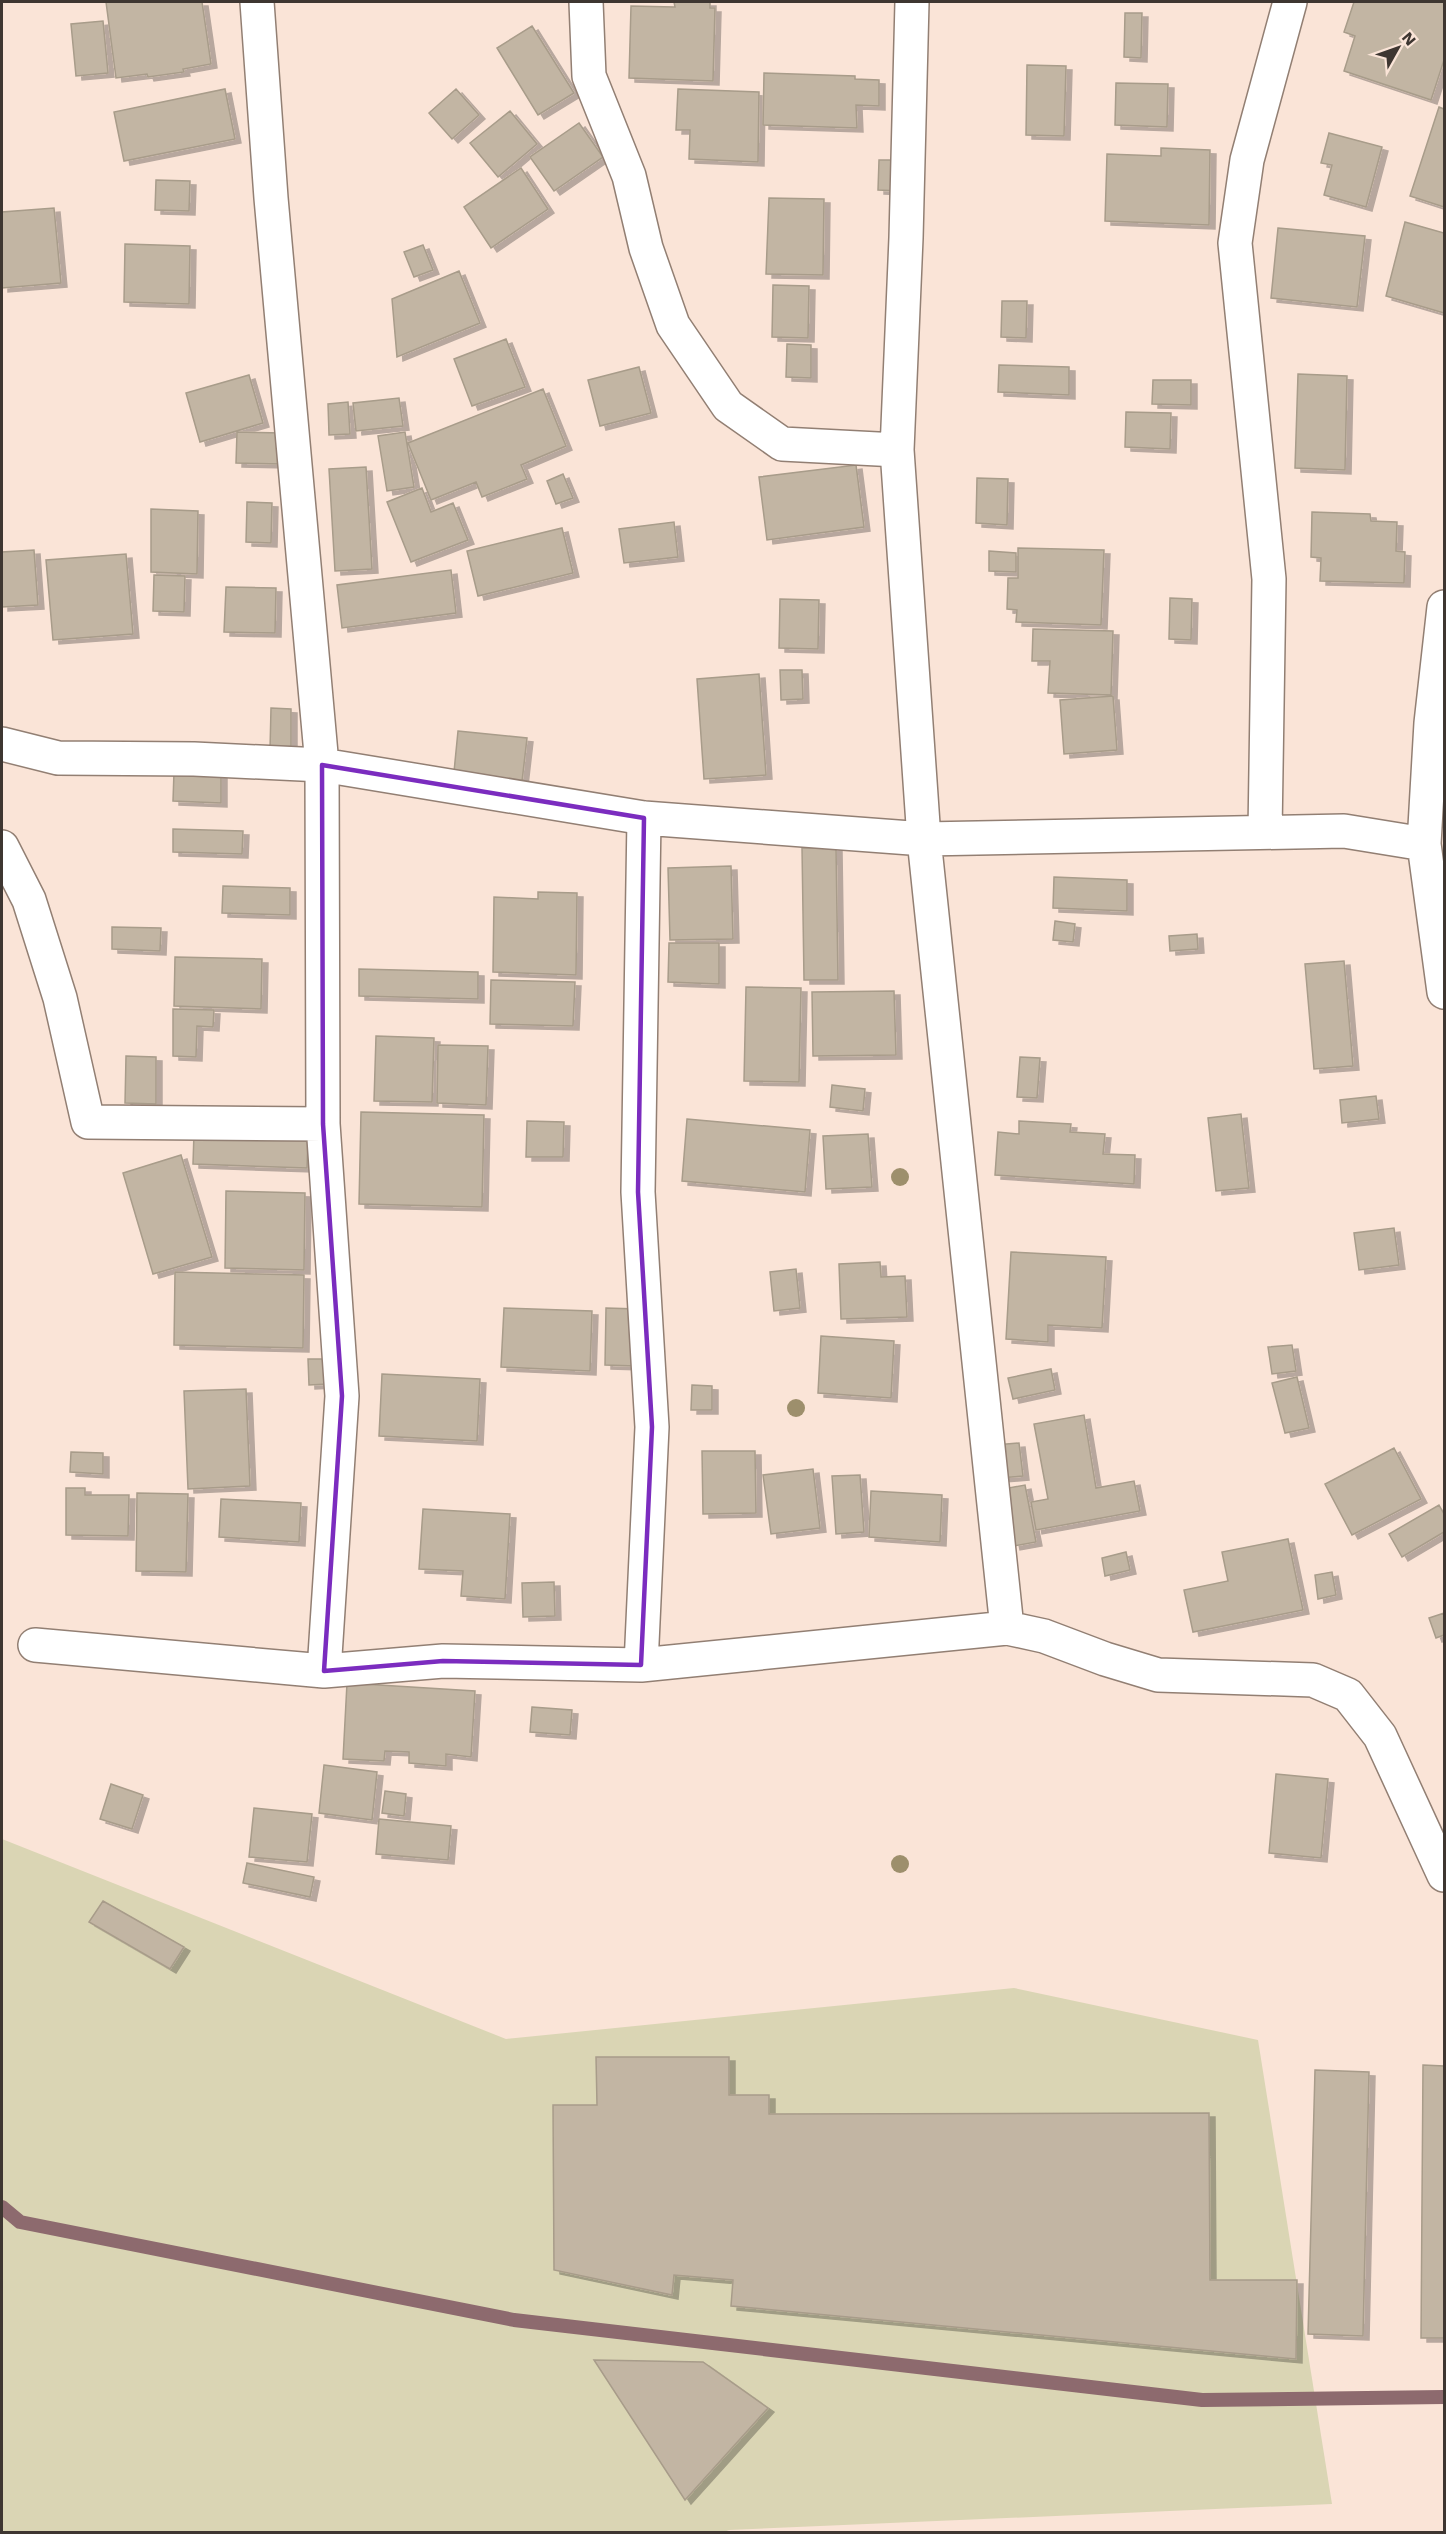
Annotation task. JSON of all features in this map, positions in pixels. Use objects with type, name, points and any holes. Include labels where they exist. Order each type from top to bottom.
[{"type":"street","points":[[257,2],[271,198],[322,765],[323,1124],[342,1396],[324,1671]]},
{"type":"street","points":[[586,2],[589,76],[630,176],[646,248],[669,314],[673,325],[728,406],[782,444],[897,450]]},
{"type":"street","points":[[912,2],[906,238],[897,450],[924,840],[1006,1628]]},
{"type":"street","points":[[1265,832],[1269,579],[1235,243],[1247,160],[1290,2]]},
{"type":"street","points":[[1444,607],[1431,723],[1424,844],[1444,992]]},
{"type":"street","points":[[2,744],[58,758],[194,759],[322,765],[644,818],[924,840],[1344,831],[1424,844]]},
{"type":"street","points":[[641,1665],[652,1427],[638,1192],[644,818]]},
{"type":"street","points":[[2,848],[29,900],[60,998],[88,1122],[323,1124]]},
{"type":"street","points":[[35,1645],[324,1671],[443,1661],[641,1665],[1006,1628],[1044,1636],[1158,1676],[1312,1680],[1348,1695],[1380,1736],[1444,1875]]},
{"type":"highlighted area","points":[[322,765],[644,818],[638,1192],[652,1427],[641,1665],[443,1661],[324,1671],[342,1396],[323,1124]]},
{"type":"shaded area","points":[[2,1839],[506,2039],[1014,1988],[1258,2040],[1332,2504],[724,2532],[2,2532]]},
{"type":"building","points":[[106,2],[202,2],[211,64],[183,69],[184,72],[148,77],[147,74],[116,78]]},
{"type":"building","points":[[674,2],[710,2],[710,8],[715,8],[713,81],[629,78],[631,6],[675,7]]},
{"type":"building","points":[[1354,2],[1444,2],[1444,60],[1431,100],[1344,71],[1355,36],[1344,32]]},
{"type":"building","points":[[1125,13],[1142,13],[1141,58],[1124,57]]},
{"type":"building","points":[[103,21],[108,73],[76,76],[71,24]]},
{"type":"building","points":[[532,26],[574,93],[538,115],[497,48]]},
{"type":"building","points":[[1027,65],[1066,66],[1064,136],[1026,135]]},
{"type":"building","points":[[764,73],[855,76],[855,79],[879,80],[879,106],[856,105],[857,128],[763,125]]},
{"type":"building","points":[[1116,83],[1168,84],[1167,127],[1115,125]]},
{"type":"building","points":[[225,89],[235,139],[124,161],[114,112]]},
{"type":"building","points":[[456,89],[479,115],[452,139],[429,113]]},
{"type":"building","points":[[678,89],[759,92],[758,162],[689,159],[690,130],[676,130]]},
{"type":"building","points":[[1439,107],[1444,109],[1444,207],[1410,196]]},
{"type":"building","points":[[510,111],[537,144],[498,177],[470,143]]},
{"type":"building","points":[[579,123],[603,157],[554,191],[530,157]]},
{"type":"building","points":[[1329,133],[1382,147],[1366,207],[1324,195],[1332,165],[1321,163]]},
{"type":"building","points":[[1161,148],[1210,150],[1209,225],[1105,221],[1107,154],[1161,156]]},
{"type":"building","points":[[879,160],[902,160],[901,191],[878,190]]},
{"type":"building","points":[[521,168],[548,209],[491,248],[464,207]]},
{"type":"building","points":[[156,180],[190,181],[189,211],[155,210]]},
{"type":"building","points":[[769,198],[824,199],[823,275],[766,274]]},
{"type":"building","points":[[54,208],[61,283],[2,288],[2,212]]},
{"type":"building","points":[[1405,222],[1444,233],[1444,313],[1386,296]]},
{"type":"building","points":[[1278,228],[1365,236],[1357,307],[1271,298]]},
{"type":"building","points":[[125,244],[190,246],[189,304],[124,302]]},
{"type":"building","points":[[423,245],[433,270],[414,277],[404,252]]},
{"type":"building","points":[[459,271],[480,323],[397,357],[392,299]]},
{"type":"building","points":[[773,285],[809,286],[808,338],[772,337]]},
{"type":"building","points":[[1002,301],[1027,301],[1026,338],[1001,337]]},
{"type":"building","points":[[506,339],[525,387],[472,406],[454,359]]},
{"type":"building","points":[[787,344],[811,345],[811,378],[786,377]]},
{"type":"building","points":[[999,365],[1069,367],[1069,395],[998,392]]},
{"type":"building","points":[[639,367],[651,413],[600,426],[588,380]]},
{"type":"building","points":[[1298,374],[1347,376],[1345,470],[1295,468]]},
{"type":"building","points":[[249,375],[263,423],[200,442],[186,393]]},
{"type":"building","points":[[1153,380],[1191,380],[1191,405],[1152,404]]},
{"type":"building","points":[[543,389],[566,446],[521,465],[527,479],[482,497],[476,482],[431,500],[408,443]]},
{"type":"building","points":[[399,398],[403,426],[356,431],[353,403]]},
{"type":"building","points":[[348,402],[350,434],[329,435],[328,404]]},
{"type":"building","points":[[1126,412],[1171,413],[1170,449],[1125,447]]},
{"type":"building","points":[[237,432],[281,433],[281,464],[236,463]]},
{"type":"building","points":[[405,432],[414,487],[387,491],[378,436]]},
{"type":"building","points":[[856,465],[864,527],[767,540],[759,477]]},
{"type":"building","points":[[366,467],[372,569],[335,571],[329,469]]},
{"type":"building","points":[[563,474],[573,498],[556,504],[547,481]]},
{"type":"building","points":[[977,478],[1008,479],[1007,525],[976,523]]},
{"type":"building","points":[[422,488],[431,512],[453,503],[468,540],[411,562],[387,502]]},
{"type":"building","points":[[247,502],[272,503],[271,543],[246,542]]},
{"type":"building","points":[[151,509],[198,511],[197,574],[151,572]]},
{"type":"building","points":[[1312,512],[1370,514],[1371,521],[1397,522],[1396,551],[1405,552],[1404,583],[1320,581],[1321,558],[1311,557]]},
{"type":"building","points":[[674,522],[678,557],[624,563],[619,529]]},
{"type":"building","points":[[562,528],[573,573],[478,596],[467,551]]},
{"type":"building","points":[[1018,548],[1104,550],[1101,625],[1016,622],[1017,610],[1007,609],[1008,578],[1018,578]]},
{"type":"building","points":[[34,550],[38,605],[2,607],[2,552]]},
{"type":"building","points":[[989,551],[1016,553],[1016,572],[989,571]]},
{"type":"building","points":[[126,554],[133,634],[53,640],[46,560]]},
{"type":"building","points":[[451,570],[456,613],[342,628],[337,585]]},
{"type":"building","points":[[154,575],[185,576],[184,612],[153,611]]},
{"type":"building","points":[[226,587],[276,588],[275,633],[224,632]]},
{"type":"building","points":[[1170,598],[1192,599],[1191,640],[1169,639]]},
{"type":"building","points":[[780,599],[819,600],[818,649],[779,648]]},
{"type":"building","points":[[1033,629],[1113,631],[1111,695],[1048,693],[1050,661],[1032,661]]},
{"type":"building","points":[[780,670],[802,670],[803,699],[781,700]]},
{"type":"building","points":[[759,674],[766,775],[704,779],[697,679]]},
{"type":"building","points":[[1113,696],[1117,750],[1064,754],[1060,700]]},
{"type":"building","points":[[271,708],[291,709],[291,751],[270,750]]},
{"type":"building","points":[[458,731],[527,738],[521,790],[453,782]]},
{"type":"building","points":[[174,772],[221,774],[221,803],[173,801]]},
{"type":"building","points":[[173,829],[243,831],[242,854],[173,852]]},
{"type":"building","points":[[836,847],[838,980],[804,980],[802,848]]},
{"type":"building","points":[[731,866],[733,939],[670,940],[668,868]]},
{"type":"building","points":[[1054,877],[1127,880],[1127,911],[1053,908]]},
{"type":"building","points":[[223,886],[290,888],[290,915],[222,913]]},
{"type":"building","points":[[538,892],[577,893],[576,975],[493,972],[494,897],[538,899]]},
{"type":"building","points":[[1055,921],[1075,924],[1073,942],[1053,940]]},
{"type":"building","points":[[112,927],[161,928],[160,951],[112,949]]},
{"type":"building","points":[[1197,934],[1198,949],[1170,951],[1169,936]]},
{"type":"building","points":[[669,943],[719,943],[719,984],[668,982]]},
{"type":"building","points":[[175,957],[262,959],[261,1009],[174,1006]]},
{"type":"building","points":[[1344,961],[1353,1066],[1314,1069],[1305,964]]},
{"type":"building","points":[[359,969],[478,972],[478,999],[359,996]]},
{"type":"building","points":[[491,980],[575,982],[573,1026],[490,1024]]},
{"type":"building","points":[[746,987],[801,988],[799,1082],[744,1081]]},
{"type":"building","points":[[894,991],[896,1055],[813,1056],[812,992]]},
{"type":"building","points":[[173,1009],[214,1010],[213,1027],[197,1026],[196,1057],[173,1056]]},
{"type":"building","points":[[376,1036],[434,1038],[432,1102],[374,1101]]},
{"type":"building","points":[[438,1045],[488,1046],[486,1105],[437,1103]]},
{"type":"building","points":[[126,1056],[156,1057],[156,1104],[125,1103]]},
{"type":"building","points":[[1020,1057],[1040,1058],[1037,1098],[1017,1097]]},
{"type":"building","points":[[832,1085],[865,1089],[863,1111],[830,1107]]},
{"type":"building","points":[[1376,1096],[1379,1119],[1342,1123],[1340,1100]]},
{"type":"building","points":[[361,1112],[484,1115],[482,1207],[359,1204]]},
{"type":"building","points":[[1241,1114],[1249,1188],[1216,1191],[1208,1118]]},
{"type":"building","points":[[687,1119],[810,1130],[805,1192],[682,1181]]},
{"type":"building","points":[[527,1121],[564,1122],[563,1157],[526,1157]]},
{"type":"building","points":[[1019,1121],[1071,1124],[1070,1132],[1105,1134],[1103,1154],[1135,1155],[1134,1184],[995,1175],[998,1132],[1019,1134]]},
{"type":"building","points":[[194,1133],[308,1137],[307,1168],[193,1164]]},
{"type":"building","points":[[868,1134],[872,1187],[826,1189],[823,1136]]},
{"type":"building","points":[[181,1155],[212,1257],[153,1274],[123,1173]]},
{"type":"building","points":[[226,1191],[305,1193],[304,1270],[225,1268]]},
{"type":"building","points":[[1394,1228],[1399,1265],[1359,1270],[1354,1233]]},
{"type":"building","points":[[1011,1252],[1106,1257],[1102,1328],[1048,1325],[1048,1342],[1006,1339]]},
{"type":"building","points":[[880,1262],[881,1277],[905,1276],[907,1317],[841,1319],[839,1264]]},
{"type":"building","points":[[796,1269],[800,1308],[774,1311],[770,1272]]},
{"type":"building","points":[[175,1272],[304,1275],[303,1348],[174,1345]]},
{"type":"building","points":[[504,1308],[592,1311],[590,1371],[501,1367]]},
{"type":"building","points":[[606,1308],[638,1309],[636,1366],[605,1365]]},
{"type":"building","points":[[821,1336],[894,1341],[891,1398],[818,1393]]},
{"type":"building","points":[[1292,1345],[1296,1371],[1272,1374],[1268,1347]]},
{"type":"building","points":[[308,1359],[327,1359],[328,1384],[309,1385]]},
{"type":"building","points":[[1051,1369],[1055,1390],[1013,1399],[1008,1378]]},
{"type":"building","points":[[382,1374],[480,1379],[477,1441],[379,1436]]},
{"type":"building","points":[[1297,1377],[1309,1428],[1285,1433],[1272,1383]]},
{"type":"building","points":[[692,1385],[712,1386],[712,1410],[691,1410]]},
{"type":"building","points":[[246,1389],[250,1486],[188,1489],[184,1391]]},
{"type":"building","points":[[1084,1415],[1096,1488],[1134,1481],[1140,1511],[1036,1530],[1031,1502],[1048,1499],[1034,1424]]},
{"type":"building","points":[[1019,1443],[1023,1476],[999,1478],[995,1445]]},
{"type":"building","points":[[1394,1448],[1421,1499],[1352,1535],[1325,1484]]},
{"type":"building","points":[[702,1451],[755,1451],[756,1513],[703,1514]]},
{"type":"building","points":[[71,1452],[103,1453],[103,1474],[70,1472]]},
{"type":"building","points":[[813,1469],[820,1528],[771,1534],[763,1475]]},
{"type":"building","points":[[860,1475],[864,1532],[836,1534],[832,1476]]},
{"type":"building","points":[[1025,1485],[1036,1542],[1014,1546],[1003,1489]]},
{"type":"building","points":[[66,1488],[85,1488],[85,1495],[129,1495],[128,1536],[66,1535]]},
{"type":"building","points":[[871,1491],[942,1495],[940,1542],[869,1537]]},
{"type":"building","points":[[137,1493],[188,1494],[186,1572],[136,1571]]},
{"type":"building","points":[[221,1499],[301,1503],[299,1542],[219,1537]]},
{"type":"building","points":[[1439,1505],[1444,1514],[1444,1532],[1402,1557],[1389,1534]]},
{"type":"building","points":[[423,1509],[510,1514],[505,1599],[461,1596],[463,1571],[419,1569]]},
{"type":"building","points":[[1288,1539],[1303,1610],[1193,1632],[1184,1590],[1228,1581],[1222,1552]]},
{"type":"building","points":[[1126,1552],[1130,1570],[1105,1576],[1102,1558]]},
{"type":"building","points":[[1332,1572],[1336,1595],[1318,1599],[1315,1575]]},
{"type":"building","points":[[554,1582],[555,1616],[523,1617],[522,1583]]},
{"type":"building","points":[[1444,1613],[1444,1635],[1436,1638],[1429,1618]]},
{"type":"building","points":[[347,1683],[475,1691],[471,1757],[446,1754],[446,1766],[409,1763],[409,1752],[385,1751],[384,1761],[343,1759]]},
{"type":"building","points":[[532,1707],[572,1710],[570,1735],[530,1732]]},
{"type":"building","points":[[324,1765],[377,1772],[372,1820],[319,1813]]},
{"type":"building","points":[[1276,1774],[1328,1779],[1321,1858],[1269,1853]]},
{"type":"building","points":[[111,1784],[143,1795],[132,1829],[100,1819]]},
{"type":"building","points":[[385,1791],[406,1794],[404,1816],[382,1813]]},
{"type":"building","points":[[254,1808],[312,1814],[307,1862],[249,1857]]},
{"type":"building","points":[[379,1819],[451,1826],[448,1860],[376,1854]]},
{"type":"building","points":[[247,1863],[314,1877],[310,1897],[243,1883]]},
{"type":"building","points":[[103,1901],[184,1947],[170,1969],[89,1922]]},
{"type":"building","points":[[596,2057],[729,2057],[729,2095],[769,2095],[769,2114],[1209,2113],[1210,2280],[1297,2280],[1296,2359],[731,2306],[733,2280],[674,2275],[672,2295],[554,2270],[553,2105],[597,2105]]},
{"type":"building","points":[[1423,2065],[1444,2066],[1444,2338],[1421,2338]]},
{"type":"building","points":[[1315,2070],[1369,2072],[1363,2336],[1308,2334]]},
{"type":"building","points":[[594,2360],[703,2362],[768,2408],[685,2500]]},
{"type":"waterway","points":[[2,2207],[20,2222],[514,2320],[1202,2400],[1444,2397]]}]
